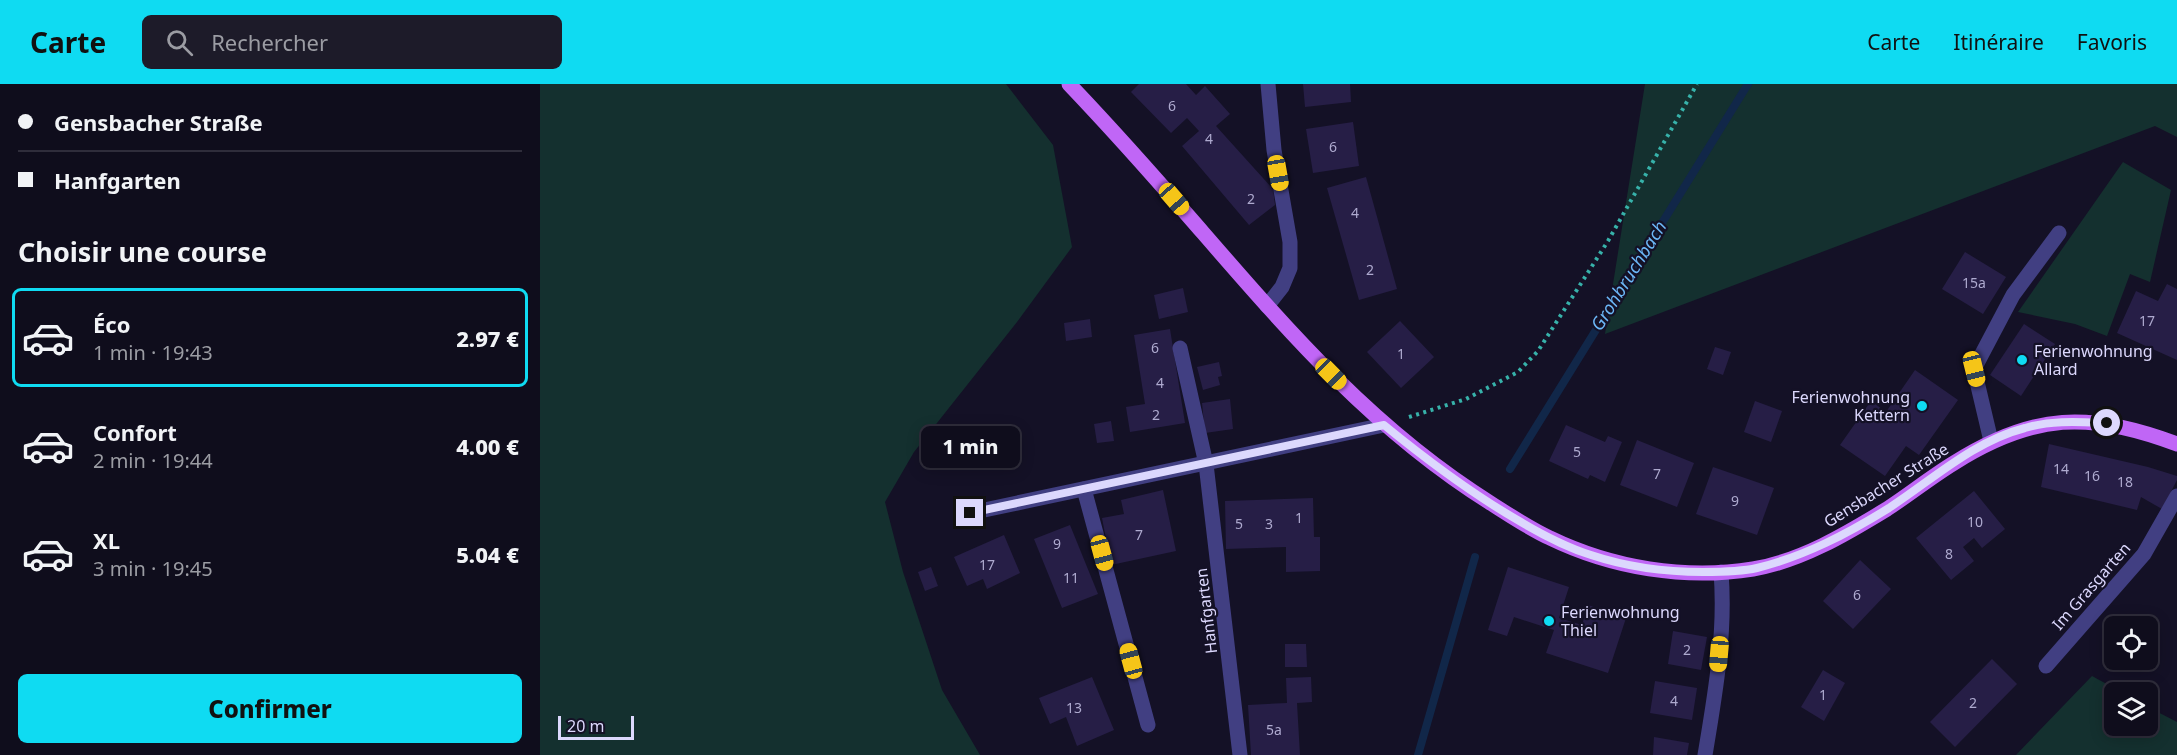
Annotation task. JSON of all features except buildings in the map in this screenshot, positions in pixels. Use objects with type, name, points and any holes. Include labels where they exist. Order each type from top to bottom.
[{"type":"main road","name":"Gensbacher Straße","points":[[1069,84],[1305,348],[1384,425],[1431,463],[1479,496],[1548,538],[1590,555],[1629,565],[1672,572],[1755,569],[1796,557],[1831,542],[1991,441],[2025,428],[2065,421],[2107,423],[2145,432],[2177,444]]},
{"type":"street","points":[[1267,306],[1282,287],[1290,268],[1290,242],[1274,150],[1268,84]]},
{"type":"street","points":[[1991,441],[1974,369],[2013,295],[2059,233]]},
{"type":"street","name":"Hanfgarten","points":[[1180,348],[1206,464],[1240,755]]},
{"type":"street","points":[[970,513],[1384,425]]},
{"type":"street","points":[[1084,489],[1148,725]]},
{"type":"street","name":"Im Grasgarten","points":[[2046,666],[2144,554],[2177,496]]},
{"type":"street","points":[[1705,755],[1716,687],[1723,597],[1720,572]]},
{"type":"path","points":[[1384,425],[1466,399],[1518,372],[1538,351],[1608,241],[1697,84]]},
{"type":"green space","points":[[540,84],[1006,84],[1053,145],[1072,247],[1017,322],[914,452],[885,502],[903,572],[942,690],[980,755],[540,755]]},
{"type":"green space","points":[[1645,84],[2177,84],[2177,137],[2155,126],[1605,334]]},
{"type":"green space","points":[[2123,162],[2171,190],[2150,282],[2130,274],[2107,336],[2075,324],[2018,312]]},
{"type":"green space","points":[[2092,676],[2104,683],[2104,736],[2158,736],[2158,712],[2177,722],[2177,755],[2016,755]]},
{"type":"waterway","name":"Grohbruchbach","points":[[1510,469],[1748,84]]},
{"type":"waterway","name":"Grohbruchbach","points":[[1418,755],[1475,557]]},
{"type":"place","name":"Ferienwohnung Allard","points":[[2022,360]]},
{"type":"place","name":"Ferienwohnung Kettern","points":[[1922,406]]},
{"type":"place","name":"Ferienwohnung Thiel","points":[[1549,621]]},
{"type":"route","points":[[970,513],[1384,425],[1431,463],[1479,496],[1548,538],[1590,555],[1629,565],[1672,572],[1720,572],[1755,569],[1796,557],[1831,542],[1991,441],[2025,428],[2065,421],[2107,423]]}]
